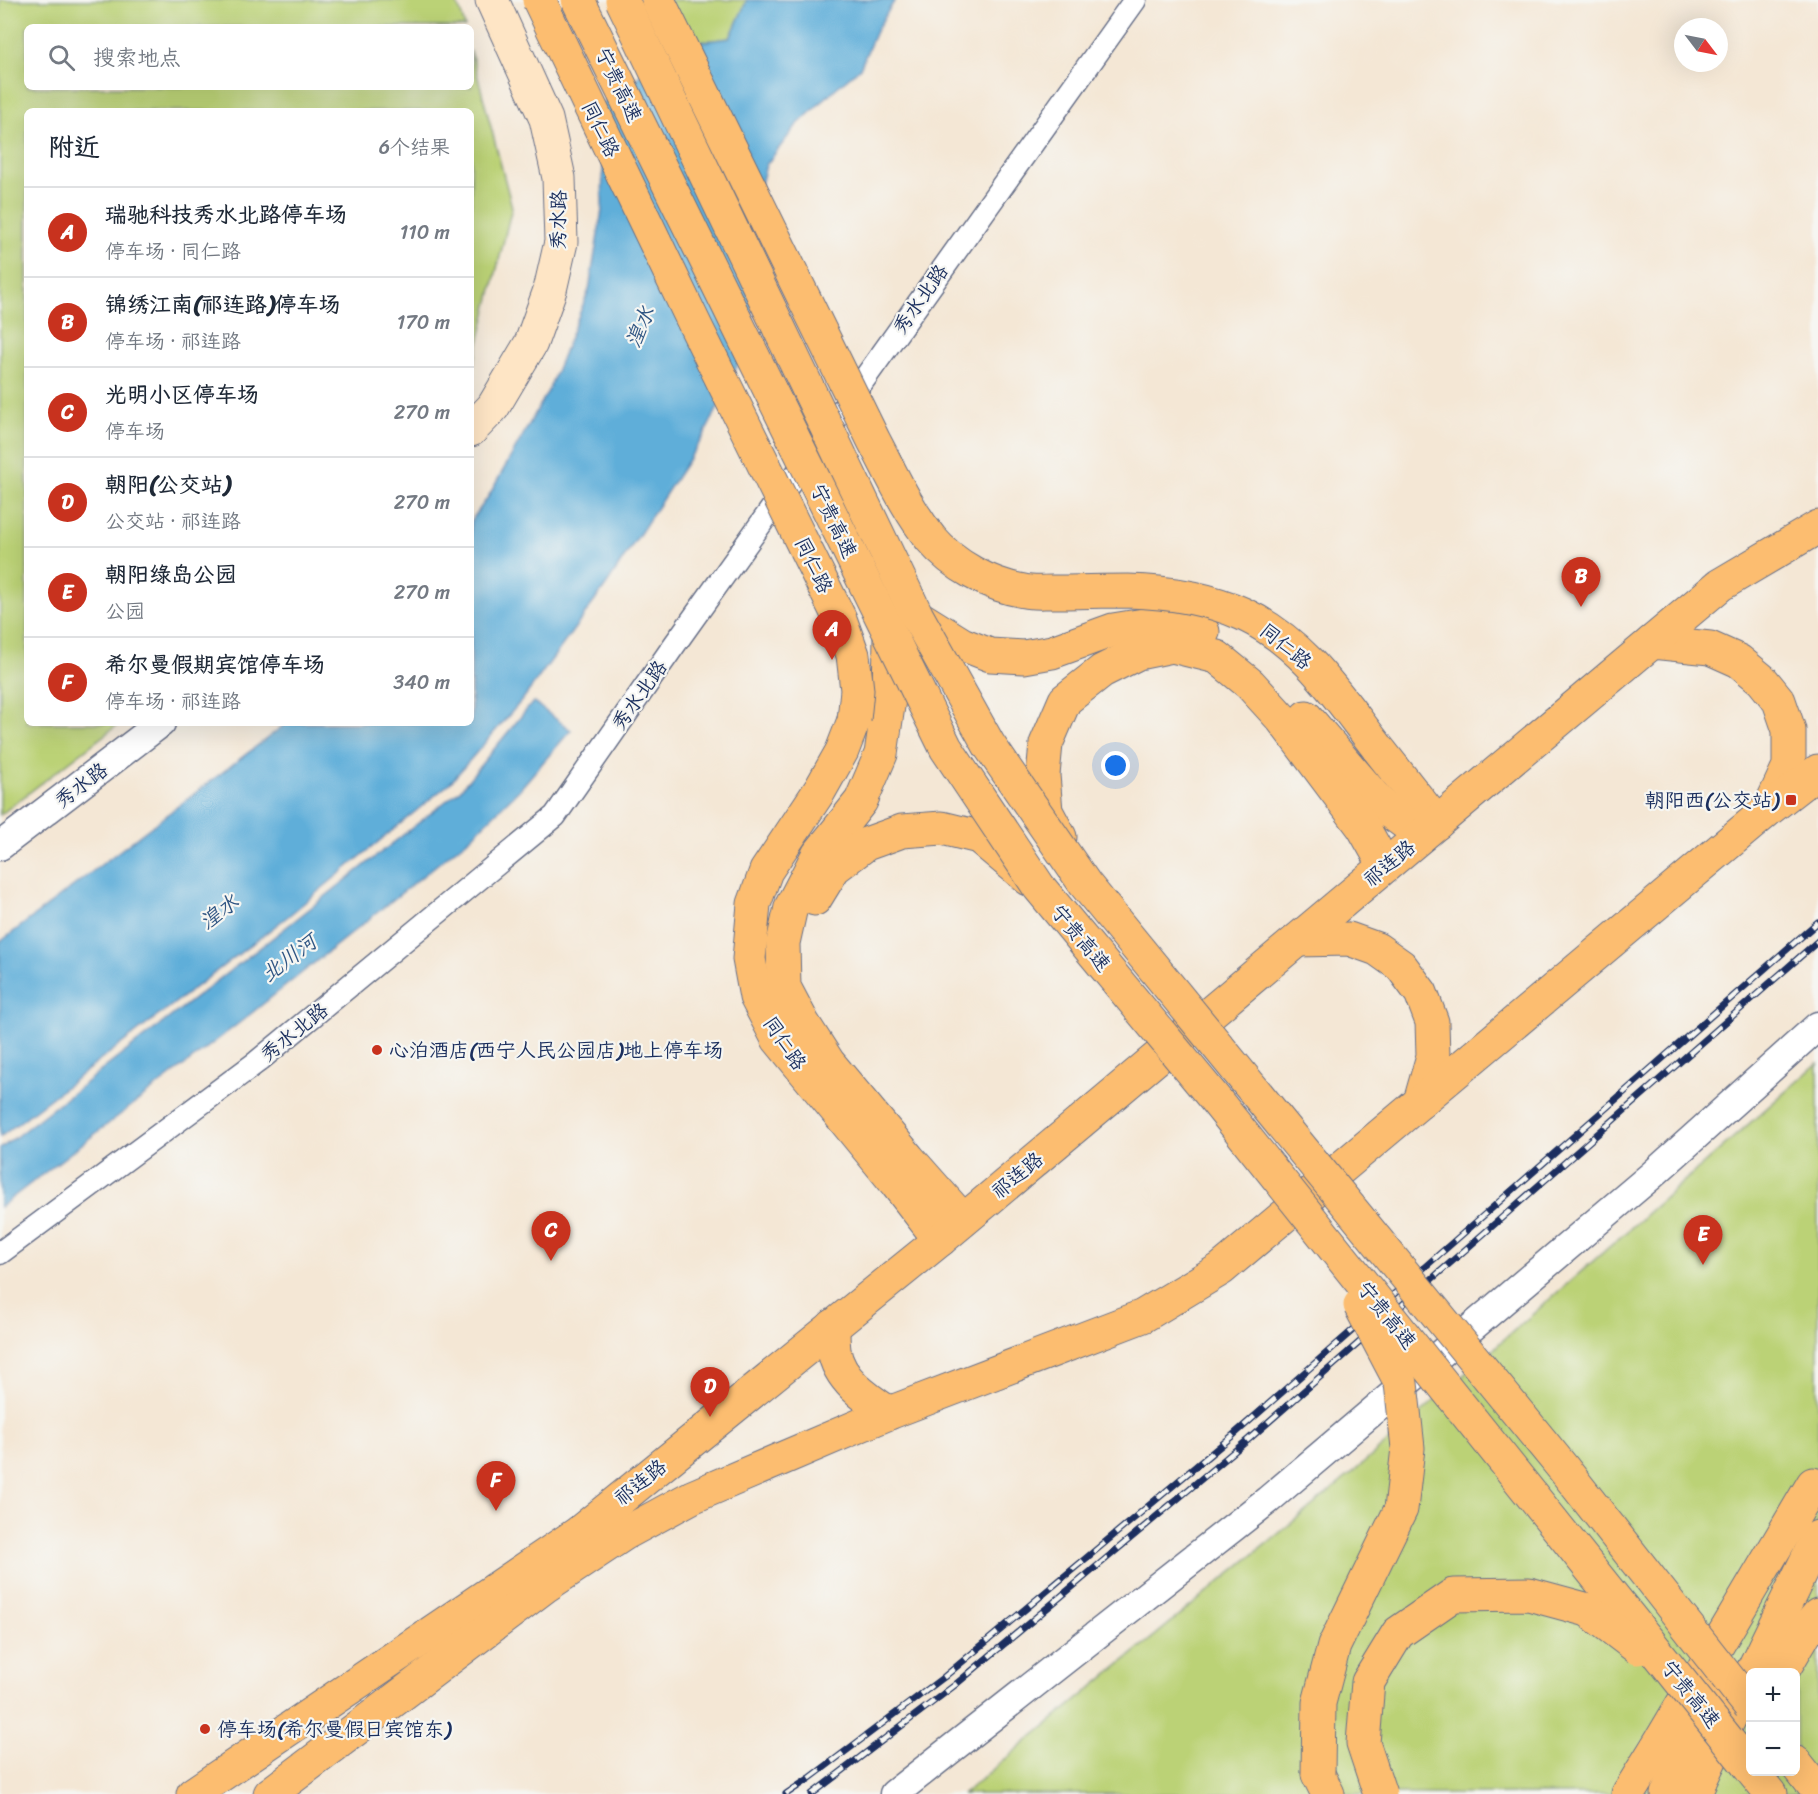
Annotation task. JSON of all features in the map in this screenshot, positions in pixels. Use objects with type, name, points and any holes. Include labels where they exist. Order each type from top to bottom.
[{"type":"main road","name":"秀水路","points":[[474,427],[493,407],[531,343],[550,290],[561,242],[559,178],[546,119],[492,0]]},
{"type":"main road","name":"同仁路","points":[[539,0],[696,327],[840,619],[852,655],[857,690],[854,720],[842,751],[820,790],[766,871],[754,904],[749,959],[756,997],[778,1039],[896,1183],[961,1222]]},
{"type":"main road","name":"宁贵高速","points":[[578,0],[946,748],[1039,887],[1214,1098],[1746,1762]]},
{"type":"main road","name":"宁贵高速","points":[[622,0],[917,616],[989,745],[1084,884],[1746,1692]]},
{"type":"main road","name":"同仁路","points":[[658,0],[874,441],[910,509],[933,541],[961,566],[995,584],[1026,591],[1131,591],[1168,594],[1208,601],[1243,614],[1275,632],[1307,658],[1377,747],[1429,829]]},
{"type":"main road","name":"祁连路","points":[[193,1794],[577,1534],[961,1222],[1720,585],[1818,527]]},
{"type":"main road","points":[[917,616],[962,644],[990,655],[1024,657],[1052,652],[1113,630],[1150,624],[1186,627],[1219,637],[1250,656],[1272,677],[1383,807],[1429,829]]},
{"type":"main road","points":[[890,636],[889,699],[881,754],[861,801],[826,861],[800,945],[804,984],[812,1010],[834,1042],[918,1141],[961,1222]]},
{"type":"main road","points":[[1652,642],[1710,648],[1739,661],[1762,680],[1779,701],[1789,730],[1789,766],[1769,809]]},
{"type":"main road","points":[[1084,884],[1046,811],[1043,775],[1046,744],[1065,700],[1102,671],[1138,653],[1172,646],[1216,657],[1250,684],[1282,719],[1363,827],[1385,866]]},
{"type":"main road","name":"祁连路","points":[[270,1794],[544,1587],[624,1534],[692,1497],[889,1413],[1143,1316],[1221,1269],[1769,809],[1818,771]]},
{"type":"main road","points":[[826,861],[902,831],[942,828],[979,837],[1039,887]]},
{"type":"main road","points":[[1298,940],[1349,939],[1377,949],[1401,966],[1421,993],[1432,1023],[1433,1056],[1420,1102]]},
{"type":"main road","points":[[1214,1098],[1364,1310],[1401,1383],[1408,1448],[1401,1509],[1334,1646],[1319,1703],[1318,1773],[1328,1794]]},
{"type":"main road","points":[[833,1326],[834,1352],[843,1374],[863,1396],[889,1413]]},
{"type":"main road","points":[[1628,1794],[1816,1480]]},
{"type":"main road","points":[[1667,1794],[1816,1480]]},
{"type":"main road","points":[[1762,1668],[1818,1537]]},
{"type":"main road","points":[[1380,1794],[1363,1743],[1368,1682],[1398,1632],[1453,1595],[1529,1594],[1588,1610],[1646,1653],[1700,1705]]},
{"type":"main road","points":[[1784,1668],[1818,1615]]},
{"type":"main road","points":[[1694,1794],[1746,1704]]},
{"type":"main road","points":[[1710,1794],[1746,1707]]},
{"type":"main road","points":[[1800,1744],[1818,1760]]},
{"type":"main road","points":[[1800,1767],[1818,1791]]},
{"type":"main road","name":"宁贵高速","points":[[1757,1776],[1771,1794]]},
{"type":"street","name":"秀水北路","points":[[0,1253],[257,1062],[555,816],[688,625],[1135,0]]},
{"type":"street","name":"秀水路","points":[[0,846],[157,726]]},
{"type":"street","points":[[894,1794],[1268,1500],[1652,1175],[1818,1026]]},
{"type":"green space","points":[[0,0],[455,0],[464,24],[24,24],[24,90],[474,90],[474,62],[512,207],[474,363],[474,108],[24,108],[24,726],[116,726],[0,815]]},
{"type":"green space","points":[[639,0],[747,0],[730,38],[682,44],[666,57]]},
{"type":"green space","points":[[1818,1063],[1818,1794],[963,1794],[1358,1468]]},
{"type":"water","name":"湟水","points":[[747,0],[895,0],[877,29],[860,68],[796,126],[766,165],[750,225],[752,320],[748,340],[728,388],[703,437],[607,584],[523,699],[450,783],[287,917],[0,1137],[0,942],[283,726],[474,726],[474,517],[488,497],[549,389],[589,290],[602,210],[603,165],[595,109],[682,44],[730,38]]},
{"type":"water","name":"北川河","points":[[533,702],[571,730],[519,790],[470,838],[243,1020],[0,1207],[0,1149],[460,790]]},
{"type":"railway","points":[[786,1794],[944,1677],[1231,1437],[1818,922]]},
{"type":"railway","points":[[812,1794],[955,1685],[1249,1439],[1818,941]]},
{"type":"place","name":"锦绣江南(祁连路)停车场","points":[[1581,607]]},
{"type":"place","name":"瑞驰科技秀水北路停车场","points":[[832,660]]},
{"type":"place","name":"朝阳西(公交站)","points":[[1791,800]]},
{"type":"place","name":"心泊酒店(西宁人民公园店)地上停车场","points":[[377,1050]]},
{"type":"place","name":"光明小区停车场","points":[[551,1261]]},
{"type":"place","name":"朝阳绿岛公园","points":[[1703,1265]]},
{"type":"place","name":"朝阳(公交站)","points":[[710,1417]]},
{"type":"place","name":"希尔曼假期宾馆停车场","points":[[496,1511]]},
{"type":"place","name":"停车场(希尔曼假日宾馆东)","points":[[205,1729]]}]
